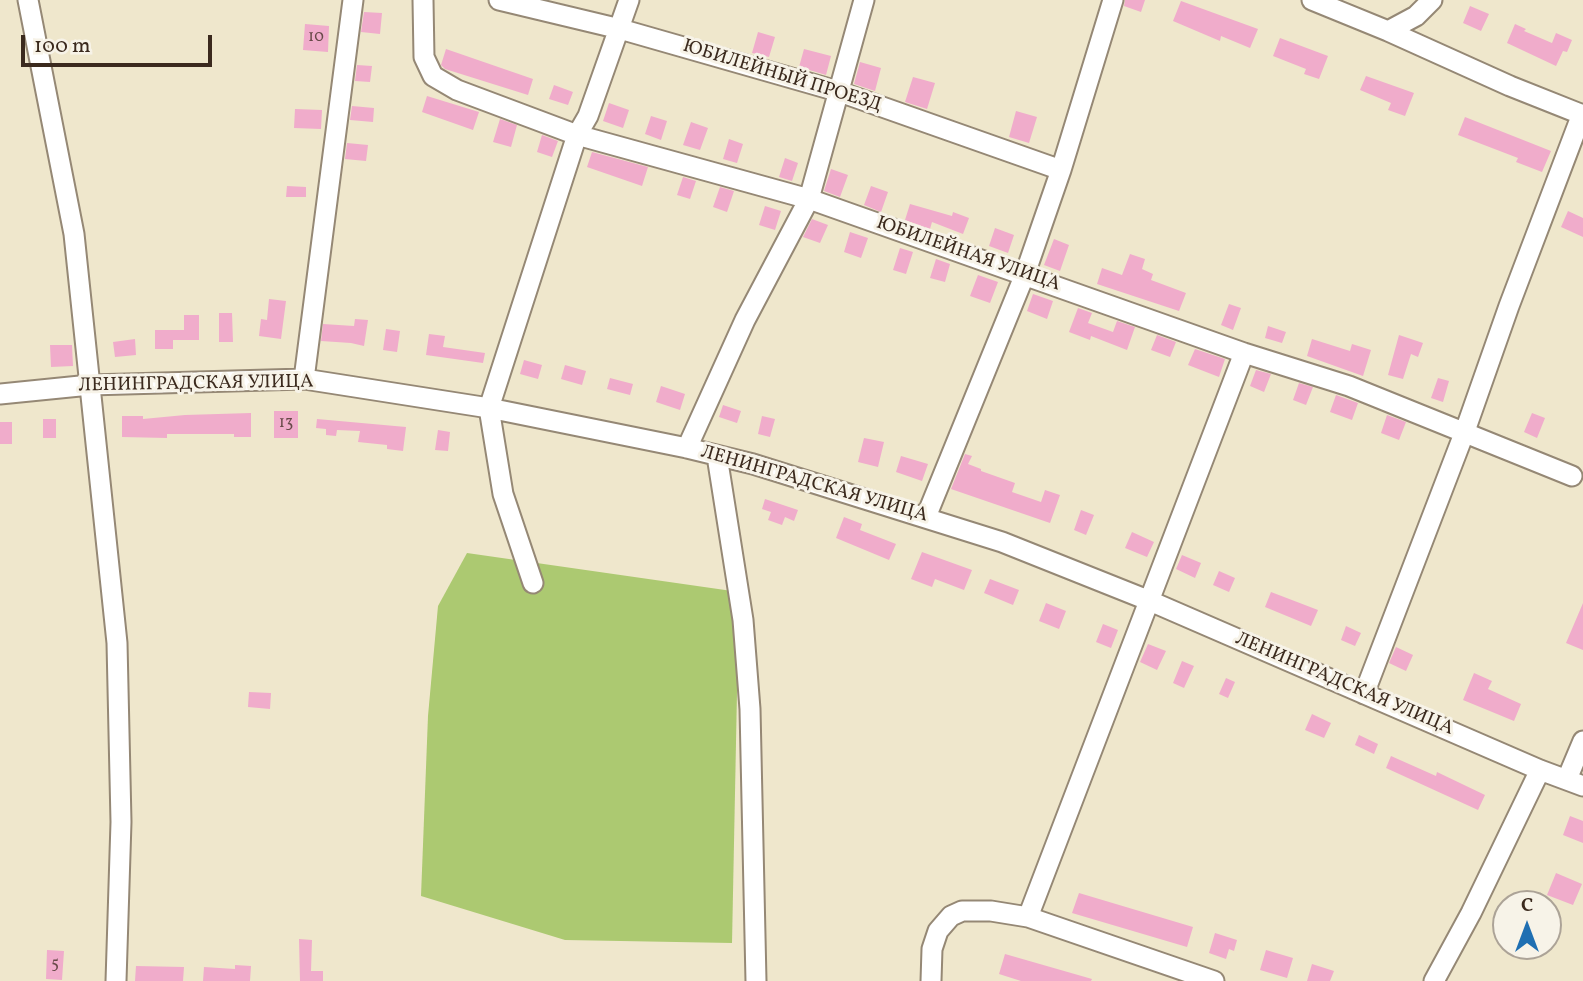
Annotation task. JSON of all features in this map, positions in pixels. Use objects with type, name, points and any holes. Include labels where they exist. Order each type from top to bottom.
[{"type":"street","points":[[28,0],[74,234],[117,643],[121,822],[116,981]]},
{"type":"street","points":[[304,379],[353,0]]},
{"type":"street","name":"ЮБИЛЕЙНАЯ УЛИЦА","points":[[423,0],[424,57],[433,76],[457,90],[577,135],[809,200],[1244,353],[1349,386],[1572,476]]},
{"type":"street","name":"ЮБИЛЕЙНЫЙ ПРОЕЗД","points":[[499,0],[620,29],[837,92],[1061,170]]},
{"type":"street","points":[[533,583],[503,494],[489,408],[577,135],[588,116],[629,0]]},
{"type":"street","points":[[687,448],[745,320],[809,200],[864,0]]},
{"type":"street","points":[[926,517],[1025,274],[1061,170],[1113,0]]},
{"type":"street","points":[[1312,0],[1582,115],[1509,306],[1465,432],[1364,694]]},
{"type":"street","points":[[1388,31],[1416,16],[1432,0]]},
{"type":"street","points":[[1028,917],[1244,353]]},
{"type":"street","name":"ЛЕНИНГРАДСКАЯ УЛИЦА","points":[[0,394],[90,385],[304,379],[489,408],[753,464],[1002,542],[1150,601],[1540,770],[1575,782]]},
{"type":"street","points":[[717,456],[743,620],[750,709],[756,981]]},
{"type":"street","points":[[1575,782],[1583,741]]},
{"type":"street","points":[[1434,981],[1471,913],[1540,770]]},
{"type":"street","points":[[931,981],[932,949],[938,931],[951,916],[962,911],[992,911],[1028,917],[1214,981]]},
{"type":"green space","points":[[467,553],[739,592],[732,943],[565,940],[421,896],[428,716],[438,606]]},
{"type":"building","points":[[1125,0],[1145,0],[1141,12],[1124,6]]},
{"type":"building","points":[[1181,1],[1258,29],[1250,48],[1221,36],[1220,41],[1173,21]]},
{"type":"building","points":[[1470,6],[1489,14],[1481,31],[1463,23]]},
{"type":"building","points":[[364,12],[382,13],[380,34],[361,32]]},
{"type":"building","points":[[305,24],[329,26],[328,52],[303,50]]},
{"type":"building","points":[[1515,24],[1526,29],[1524,31],[1552,43],[1556,33],[1572,40],[1556,66],[1507,43]]},
{"type":"building","points":[[758,32],[775,37],[769,57],[752,53]]},
{"type":"building","points":[[1280,38],[1328,56],[1319,79],[1304,74],[1306,69],[1273,56]]},
{"type":"building","points":[[446,49],[533,79],[528,95],[445,69],[441,65]]},
{"type":"building","points":[[804,49],[831,56],[826,75],[799,67]]},
{"type":"building","points":[[860,62],[881,68],[875,91],[854,84]]},
{"type":"building","points":[[357,65],[372,66],[370,82],[355,81]]},
{"type":"building","points":[[1366,76],[1414,93],[1405,116],[1388,110],[1391,103],[1360,90]]},
{"type":"building","points":[[913,77],[935,83],[927,109],[905,102]]},
{"type":"building","points":[[554,85],[573,92],[568,105],[549,99]]},
{"type":"building","points":[[427,96],[479,112],[473,130],[422,112]]},
{"type":"building","points":[[609,103],[629,110],[623,128],[603,121]]},
{"type":"building","points":[[352,106],[374,108],[373,122],[350,120]]},
{"type":"building","points":[[295,109],[322,110],[321,129],[294,128]]},
{"type":"building","points":[[1016,111],[1037,117],[1029,143],[1009,137]]},
{"type":"building","points":[[651,116],[667,121],[661,140],[645,134]]},
{"type":"building","points":[[1465,117],[1551,151],[1542,172],[1516,162],[1518,158],[1458,135]]},
{"type":"building","points":[[500,119],[517,125],[511,147],[493,142]]},
{"type":"building","points":[[691,122],[708,128],[700,150],[683,145]]},
{"type":"building","points":[[542,135],[558,141],[552,157],[537,152]]},
{"type":"building","points":[[729,139],[743,144],[737,163],[723,159]]},
{"type":"building","points":[[347,143],[368,145],[366,161],[345,159]]},
{"type":"building","points":[[592,152],[648,167],[642,186],[587,167]]},
{"type":"building","points":[[785,158],[798,163],[792,181],[779,177]]},
{"type":"building","points":[[831,169],[848,175],[840,197],[824,191]]},
{"type":"building","points":[[683,177],[696,181],[690,199],[677,195]]},
{"type":"building","points":[[287,186],[306,187],[306,197],[286,197]]},
{"type":"building","points":[[871,186],[888,192],[881,212],[864,205]]},
{"type":"building","points":[[720,187],[734,191],[727,212],[713,207]]},
{"type":"building","points":[[910,204],[952,216],[953,212],[969,218],[963,234],[932,222],[930,229],[905,220]]},
{"type":"building","points":[[765,206],[781,211],[775,230],[759,225]]},
{"type":"building","points":[[1568,211],[1583,218],[1583,237],[1561,227]]},
{"type":"building","points":[[812,219],[828,225],[820,243],[803,237]]},
{"type":"building","points":[[995,228],[1014,235],[1008,253],[989,246]]},
{"type":"building","points":[[850,232],[868,238],[861,258],[844,252]]},
{"type":"building","points":[[1054,239],[1069,245],[1060,271],[1044,265]]},
{"type":"building","points":[[900,248],[913,252],[906,274],[893,270]]},
{"type":"building","points":[[1130,254],[1145,259],[1142,269],[1153,274],[1151,280],[1186,293],[1179,311],[1097,284],[1102,268],[1122,275]]},
{"type":"building","points":[[936,259],[950,264],[945,282],[930,278]]},
{"type":"building","points":[[978,275],[998,282],[990,303],[970,296]]},
{"type":"building","points":[[1033,294],[1053,301],[1047,319],[1027,311]]},
{"type":"building","points":[[269,299],[286,301],[281,339],[259,336],[261,319],[267,320]]},
{"type":"building","points":[[1229,304],[1241,308],[1233,330],[1221,325]]},
{"type":"building","points":[[1078,308],[1092,313],[1088,323],[1113,332],[1117,321],[1135,327],[1127,350],[1091,336],[1090,340],[1069,332]]},
{"type":"building","points":[[219,313],[232,313],[233,342],[219,342]]},
{"type":"building","points":[[184,315],[199,315],[199,340],[173,340],[173,349],[155,349],[155,330],[184,330]]},
{"type":"building","points":[[355,319],[368,320],[364,346],[321,341],[323,324],[354,326]]},
{"type":"building","points":[[1268,326],[1286,332],[1282,343],[1265,338]]},
{"type":"building","points":[[386,329],[400,331],[397,352],[383,350]]},
{"type":"building","points":[[429,334],[445,336],[443,347],[485,353],[483,363],[426,355]]},
{"type":"building","points":[[1157,335],[1176,342],[1170,357],[1151,350]]},
{"type":"building","points":[[1399,335],[1423,343],[1418,357],[1411,354],[1403,379],[1388,375]]},
{"type":"building","points":[[135,339],[136,355],[115,357],[113,342]]},
{"type":"building","points":[[1312,339],[1350,351],[1352,344],[1371,350],[1363,376],[1307,356]]},
{"type":"building","points":[[50,345],[72,345],[73,366],[51,367]]},
{"type":"building","points":[[1195,349],[1225,359],[1219,377],[1188,365]]},
{"type":"building","points":[[524,360],[542,365],[538,379],[520,374]]},
{"type":"building","points":[[565,365],[586,371],[582,385],[561,379]]},
{"type":"building","points":[[1256,370],[1271,374],[1264,392],[1250,386]]},
{"type":"building","points":[[610,378],[633,384],[630,395],[607,389]]},
{"type":"building","points":[[1438,378],[1449,381],[1443,402],[1431,398]]},
{"type":"building","points":[[1299,383],[1313,387],[1306,405],[1293,400]]},
{"type":"building","points":[[661,386],[685,394],[680,410],[656,402]]},
{"type":"building","points":[[1336,395],[1358,403],[1352,420],[1330,412]]},
{"type":"building","points":[[723,405],[741,411],[737,423],[719,417]]},
{"type":"building","points":[[274,411],[298,411],[298,438],[274,438]]},
{"type":"building","points":[[251,413],[251,437],[234,437],[234,434],[167,434],[167,438],[122,437],[122,416],[143,416],[143,419]]},
{"type":"building","points":[[1532,413],[1545,418],[1537,438],[1524,432]]},
{"type":"building","points":[[1387,415],[1406,422],[1399,440],[1381,433]]},
{"type":"building","points":[[762,416],[775,419],[770,437],[758,434]]},
{"type":"building","points":[[43,419],[56,419],[56,438],[43,438]]},
{"type":"building","points":[[317,419],[406,427],[403,451],[387,449],[387,445],[358,442],[360,431],[337,430],[336,436],[326,435],[326,429],[316,428]]},
{"type":"building","points":[[0,422],[12,422],[12,444],[0,444]]},
{"type":"building","points":[[438,430],[450,432],[448,451],[435,450]]},
{"type":"building","points":[[864,438],[884,442],[878,467],[858,462]]},
{"type":"building","points":[[965,454],[972,456],[968,464],[1015,483],[1012,492],[1041,502],[1045,490],[1060,495],[1050,523],[951,489]]},
{"type":"building","points":[[901,456],[928,464],[922,481],[896,472]]},
{"type":"building","points":[[765,499],[798,510],[794,521],[785,517],[782,525],[768,520],[771,512],[762,509]]},
{"type":"building","points":[[1081,510],[1094,515],[1086,535],[1074,530]]},
{"type":"building","points":[[844,517],[862,524],[860,530],[896,544],[889,560],[836,538]]},
{"type":"building","points":[[1132,532],[1154,542],[1147,557],[1125,548]]},
{"type":"building","points":[[922,552],[972,570],[964,590],[935,579],[932,587],[911,579]]},
{"type":"building","points":[[1182,555],[1201,563],[1195,578],[1176,569]]},
{"type":"building","points":[[1219,571],[1235,578],[1229,592],[1213,585]]},
{"type":"building","points":[[990,579],[1019,590],[1013,605],[984,593]]},
{"type":"building","points":[[1271,592],[1318,610],[1311,626],[1265,607]]},
{"type":"building","points":[[1046,603],[1066,611],[1059,629],[1039,621]]},
{"type":"building","points":[[1583,603],[1583,650],[1566,643]]},
{"type":"building","points":[[1103,624],[1118,630],[1111,648],[1096,642]]},
{"type":"building","points":[[1346,626],[1361,633],[1355,646],[1341,640]]},
{"type":"building","points":[[1148,644],[1166,651],[1157,670],[1140,662]]},
{"type":"building","points":[[1396,647],[1413,655],[1406,671],[1389,663]]},
{"type":"building","points":[[1182,661],[1194,666],[1184,688],[1173,683]]},
{"type":"building","points":[[1474,673],[1492,681],[1488,689],[1521,704],[1514,721],[1463,700]]},
{"type":"building","points":[[1226,678],[1235,682],[1228,698],[1219,694]]},
{"type":"building","points":[[249,692],[271,693],[270,709],[248,707]]},
{"type":"building","points":[[1312,714],[1331,723],[1324,738],[1305,730]]},
{"type":"building","points":[[1359,735],[1378,744],[1374,754],[1355,745]]},
{"type":"building","points":[[1391,756],[1436,776],[1437,772],[1485,795],[1478,810],[1386,768]]},
{"type":"building","points":[[1570,816],[1583,821],[1583,843],[1563,835]]},
{"type":"building","points":[[1556,873],[1582,884],[1573,905],[1562,901],[1562,890],[1549,890]]},
{"type":"building","points":[[1079,893],[1193,927],[1187,947],[1072,913]]},
{"type":"building","points":[[1215,933],[1237,940],[1234,951],[1229,949],[1226,959],[1209,953]]},
{"type":"building","points":[[299,939],[312,940],[311,971],[323,971],[323,981],[300,981]]},
{"type":"building","points":[[47,950],[64,951],[62,980],[46,979]]},
{"type":"building","points":[[1266,950],[1293,958],[1287,978],[1260,970]]},
{"type":"building","points":[[1005,954],[1092,979],[1021,981],[999,974]]},
{"type":"building","points":[[1312,964],[1334,971],[1330,981],[1307,981]]},
{"type":"building","points":[[235,965],[251,966],[250,981],[203,981],[204,967],[235,969]]},
{"type":"building","points":[[136,966],[184,967],[183,981],[135,981]]}]
